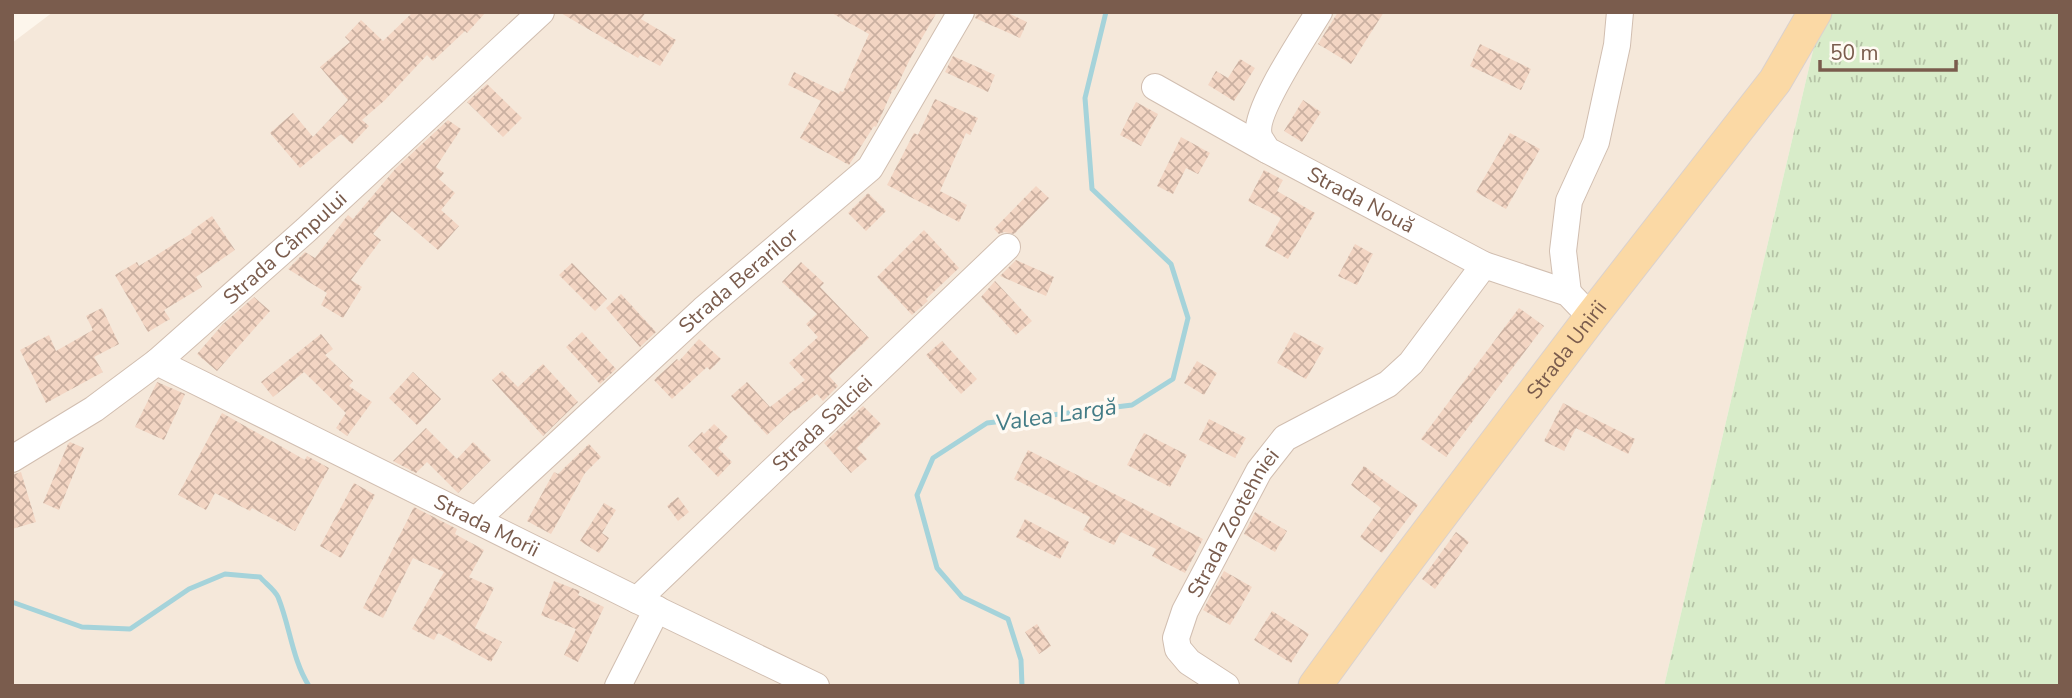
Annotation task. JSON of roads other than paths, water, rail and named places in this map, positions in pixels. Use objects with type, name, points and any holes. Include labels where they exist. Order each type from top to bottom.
[{"type":"main road","name":"Strada Unirii","points":[[1315,686],[1389,583],[1591,317],[1775,81],[1815,12]]},
{"type":"street","name":"Strada Câmpului","points":[[12,459],[93,409],[157,362],[306,230],[541,12]]},
{"type":"street","name":"Strada Berarilor","points":[[477,519],[704,310],[870,168],[961,12]]},
{"type":"street","points":[[1267,150],[1258,135],[1259,121],[1266,103],[1319,12]]},
{"type":"street","points":[[1568,293],[1563,251],[1569,201],[1596,142],[1617,45],[1620,12]]},
{"type":"street","name":"Strada Nouă","points":[[1154,87],[1483,265],[1568,293],[1591,317]]},
{"type":"street","name":"Strada Salciei","points":[[618,686],[647,605],[1007,247]]},
{"type":"street","name":"Strada Zootehniei","points":[[1226,686],[1189,662],[1178,649],[1176,638],[1185,611],[1259,471],[1285,438],[1388,384],[1411,363],[1483,265]]},
{"type":"street","name":"Strada Morii","points":[[157,362],[816,686]]},
{"type":"waterway","name":"Valea Largă","points":[[1022,686],[1021,660],[1008,619],[962,597],[937,568],[917,495],[933,458],[987,423],[1132,405],[1173,379],[1188,318],[1171,264],[1092,189],[1085,98],[1106,12]]},
{"type":"waterway","points":[[12,602],[82,627],[130,629],[189,589],[225,574],[260,577],[278,597],[299,665],[309,686]]}]
